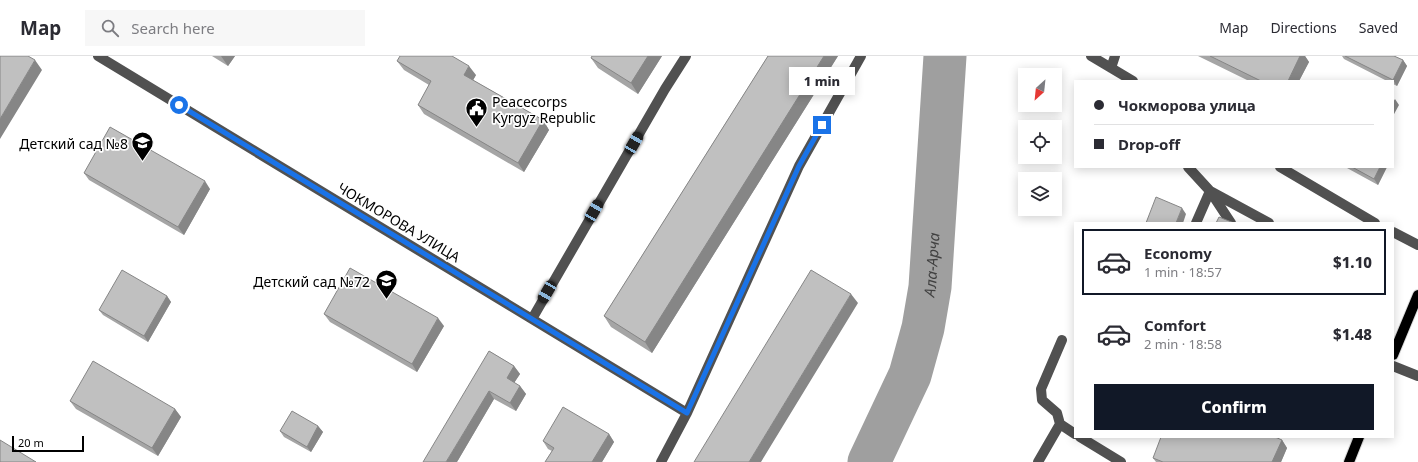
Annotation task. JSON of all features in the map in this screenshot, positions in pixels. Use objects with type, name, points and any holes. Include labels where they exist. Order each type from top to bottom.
[{"type":"main road","points":[[1394,353],[1418,295]]},
{"type":"main road","points":[[1349,462],[1359,438]]},
{"type":"street","name":"ЧОКМОРОВА УЛИЦА","points":[[98,56],[687,413]]},
{"type":"street","points":[[532,319],[665,89],[686,56]]},
{"type":"street","points":[[661,462],[687,413],[799,166],[861,56]]},
{"type":"street","points":[[1091,56],[1132,80]]},
{"type":"street","points":[[1111,68],[1116,56]]},
{"type":"street","points":[[1189,168],[1210,191],[1229,222]]},
{"type":"street","points":[[1282,168],[1371,222]]},
{"type":"street","points":[[1196,222],[1210,191]]},
{"type":"street","points":[[1210,191],[1267,222]]},
{"type":"street","points":[[1394,233],[1418,245]]},
{"type":"street","points":[[1062,340],[1041,389],[1042,400],[1057,413],[1060,424],[1074,433]]},
{"type":"street","points":[[1394,366],[1418,376]]},
{"type":"street","points":[[1038,462],[1060,424]]},
{"type":"street","points":[[1082,438],[1121,462]]},
{"type":"building","points":[[0,56],[28,56],[35,60],[0,119]]},
{"type":"building","points":[[400,56],[452,56],[469,66],[464,75],[543,120],[518,163],[418,105],[431,81],[397,61]]},
{"type":"building","points":[[592,56],[648,56],[631,83],[591,58]]},
{"type":"building","points":[[768,56],[824,56],[645,342],[604,316]]},
{"type":"building","points":[[1210,56],[1300,56],[1288,80],[1259,80]]},
{"type":"building","points":[[1345,56],[1394,56],[1403,60],[1393,80]]},
{"type":"building","points":[[110,127],[205,181],[178,227],[84,173]]},
{"type":"building","points":[[1354,168],[1380,168],[1374,179]]},
{"type":"building","points":[[1156,197],[1182,208],[1176,222],[1146,222]]},
{"type":"building","points":[[1219,217],[1232,222],[1216,222]]},
{"type":"building","points":[[350,268],[438,318],[412,364],[324,314]]},
{"type":"building","points":[[122,270],[167,296],[144,336],[99,310]]},
{"type":"building","points":[[811,270],[851,294],[749,462],[694,462]]},
{"type":"building","points":[[489,351],[514,366],[507,378],[520,386],[510,403],[489,391],[446,462],[423,462]]},
{"type":"building","points":[[93,361],[175,409],[152,448],[70,401]]},
{"type":"building","points":[[563,407],[609,434],[592,462],[545,462],[554,448],[543,441]]},
{"type":"building","points":[[292,411],[318,426],[307,447],[280,431]]},
{"type":"building","points":[[1161,438],[1277,438],[1282,440],[1272,462],[1163,462],[1153,458]]},
{"type":"building","points":[[0,440],[36,462],[0,462]]},
{"type":"waterway","name":"Ала-Арча","points":[[869,462],[910,375],[923,328],[930,287],[945,56]]},
{"type":"place","name":"Peacecorps Kyrgyz Republic","points":[[476,128]]},
{"type":"place","name":"Детский сад №8","points":[[143,162]]},
{"type":"place","name":"Детский сад №72","points":[[386,300]]},
{"type":"route","points":[[179,105],[687,413],[799,166],[822,125]]}]
